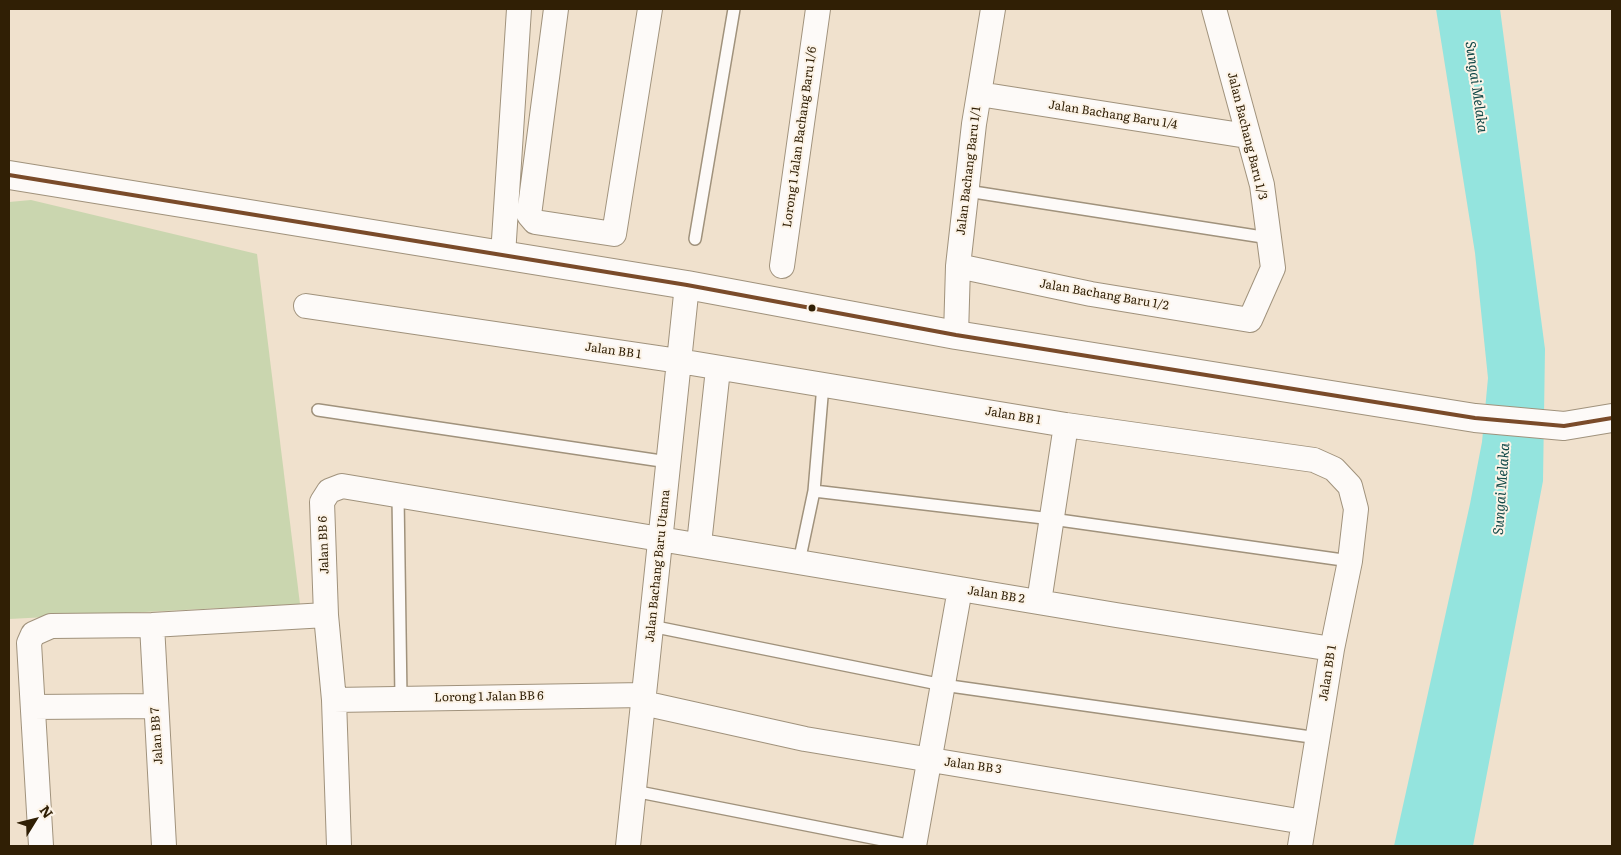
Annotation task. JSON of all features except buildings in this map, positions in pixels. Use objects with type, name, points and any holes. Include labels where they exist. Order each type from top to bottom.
[{"type":"street","points":[[503,254],[519,9]]},
{"type":"street","points":[[556,9],[529,215],[535,222],[614,234],[650,9]]},
{"type":"street","name":"Lorong 1 Jalan Bachang Baru 1/6","points":[[782,266],[818,9]]},
{"type":"street","name":"Jalan Bachang Baru 1/1","points":[[956,335],[958,266],[966,191],[993,9]]},
{"type":"street","name":"Jalan Bachang Baru 1/3","points":[[1214,9],[1247,136],[1262,185],[1273,268],[1250,320]]},
{"type":"street","name":"Jalan Bachang Baru 1/4","points":[[979,94],[1247,136]]},
{"type":"street","points":[[9,175],[687,285],[956,335],[1475,418],[1564,426],[1612,418]]},
{"type":"street","name":"Jalan Bachang Baru 1/2","points":[[958,266],[1091,294],[1250,320]]},
{"type":"street","name":"Jalan Bachang Baru Utama","points":[[628,846],[687,285]]},
{"type":"street","name":"Jalan BB 1","points":[[306,306],[679,361],[718,369],[1066,425],[1314,460],[1334,469],[1350,486],[1356,509],[1350,561],[1332,648],[1300,846]]},
{"type":"street","points":[[699,544],[718,369]]},
{"type":"street","points":[[1039,602],[1066,425]]},
{"type":"street","name":"Jalan BB 6","points":[[339,846],[334,700],[326,615],[322,502],[330,491],[342,486],[661,538]]},
{"type":"street","name":"Jalan BB 2","points":[[661,538],[1039,602],[1332,648]]},
{"type":"street","points":[[913,846],[960,589]]},
{"type":"street","points":[[41,846],[29,643],[33,634],[51,626],[152,625],[326,615]]},
{"type":"street","name":"Jalan BB 7","points":[[152,625],[164,846]]},
{"type":"street","name":"Lorong 1 Jalan BB 6","points":[[334,700],[401,698],[644,699]]},
{"type":"street","name":"Jalan BB 3","points":[[644,699],[805,739],[1304,822]]},
{"type":"street","points":[[32,707],[155,706]]},
{"type":"lane","points":[[695,239],[734,9]]},
{"type":"lane","points":[[966,191],[1269,238]]},
{"type":"lane","points":[[799,562],[814,491],[823,385]]},
{"type":"lane","points":[[318,410],[668,462]]},
{"type":"lane","points":[[814,491],[1052,519],[1350,561]]},
{"type":"lane","points":[[398,496],[401,698]]},
{"type":"lane","points":[[651,626],[943,685],[1318,738]]},
{"type":"lane","points":[[634,791],[913,846]]},
{"type":"green space","points":[[31,200],[257,254],[300,604],[9,619],[9,202]]},
{"type":"water","name":"Sungai Melaka","points":[[1436,9],[1500,9],[1545,349],[1543,481],[1473,846],[1394,846],[1470,504],[1482,442],[1488,378],[1475,253]]},
{"type":"transit line","points":[[9,175],[687,285],[956,335],[1475,418],[1564,426],[1612,418]]}]
